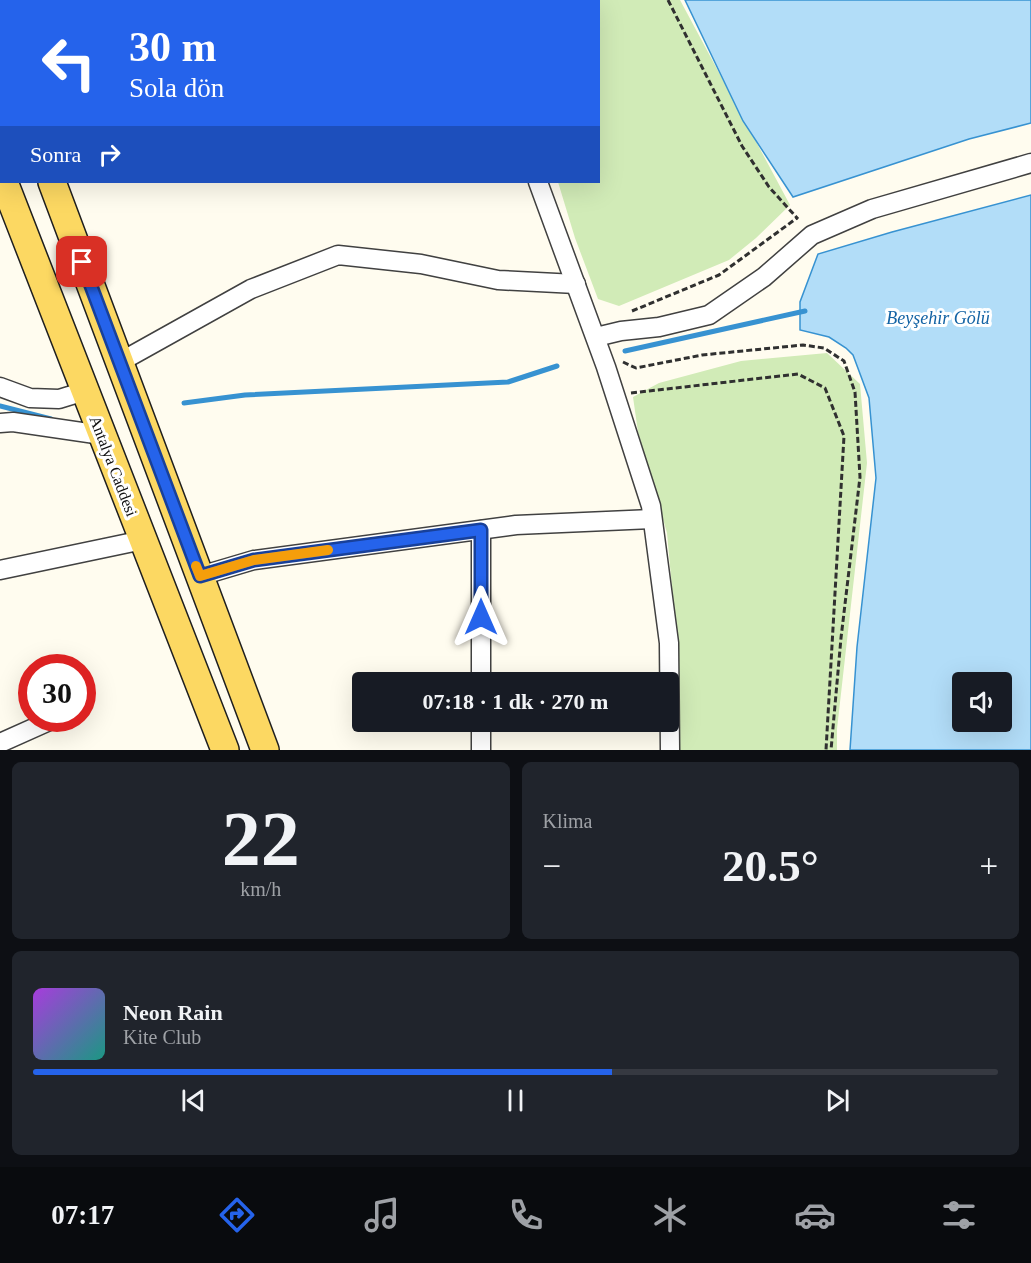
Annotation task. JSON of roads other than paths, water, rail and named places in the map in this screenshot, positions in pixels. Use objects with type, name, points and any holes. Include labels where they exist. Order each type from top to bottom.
[{"type":"main road","name":"Antalya Caddesi","points":[[4,183],[225,750]]},
{"type":"main road","points":[[52,183],[264,750]]},
{"type":"street","points":[[604,335],[659,327],[709,315],[764,277],[812,235],[872,209],[1031,163]]},
{"type":"street","points":[[538,183],[576,284],[604,335],[615,394],[651,506],[669,644],[670,750]]},
{"type":"street","points":[[120,362],[251,289],[338,255],[421,264],[498,280],[576,284]]},
{"type":"street","points":[[0,387],[30,399],[59,399],[85,391]]},
{"type":"street","points":[[0,423],[13,422],[102,435]]},
{"type":"street","points":[[200,576],[254,560],[516,525],[652,519]]},
{"type":"street","points":[[481,530],[481,672]]},
{"type":"street","points":[[0,570],[143,540]]},
{"type":"street","points":[[0,743],[25,732]]},
{"type":"street","points":[[481,732],[481,750]]},
{"type":"water","points":[[685,0],[1031,0],[1031,123],[969,139],[793,197],[743,121]]},
{"type":"water","name":"Beyşehir Gölü","points":[[1031,195],[1031,750],[850,750],[857,647],[876,478],[869,398],[853,355],[829,337],[800,330],[800,302],[818,254]]},
{"type":"waterway","points":[[625,351],[805,311]]},
{"type":"waterway","points":[[184,403],[245,395],[508,382],[557,366]]},
{"type":"waterway","points":[[0,406],[51,419]]}]
